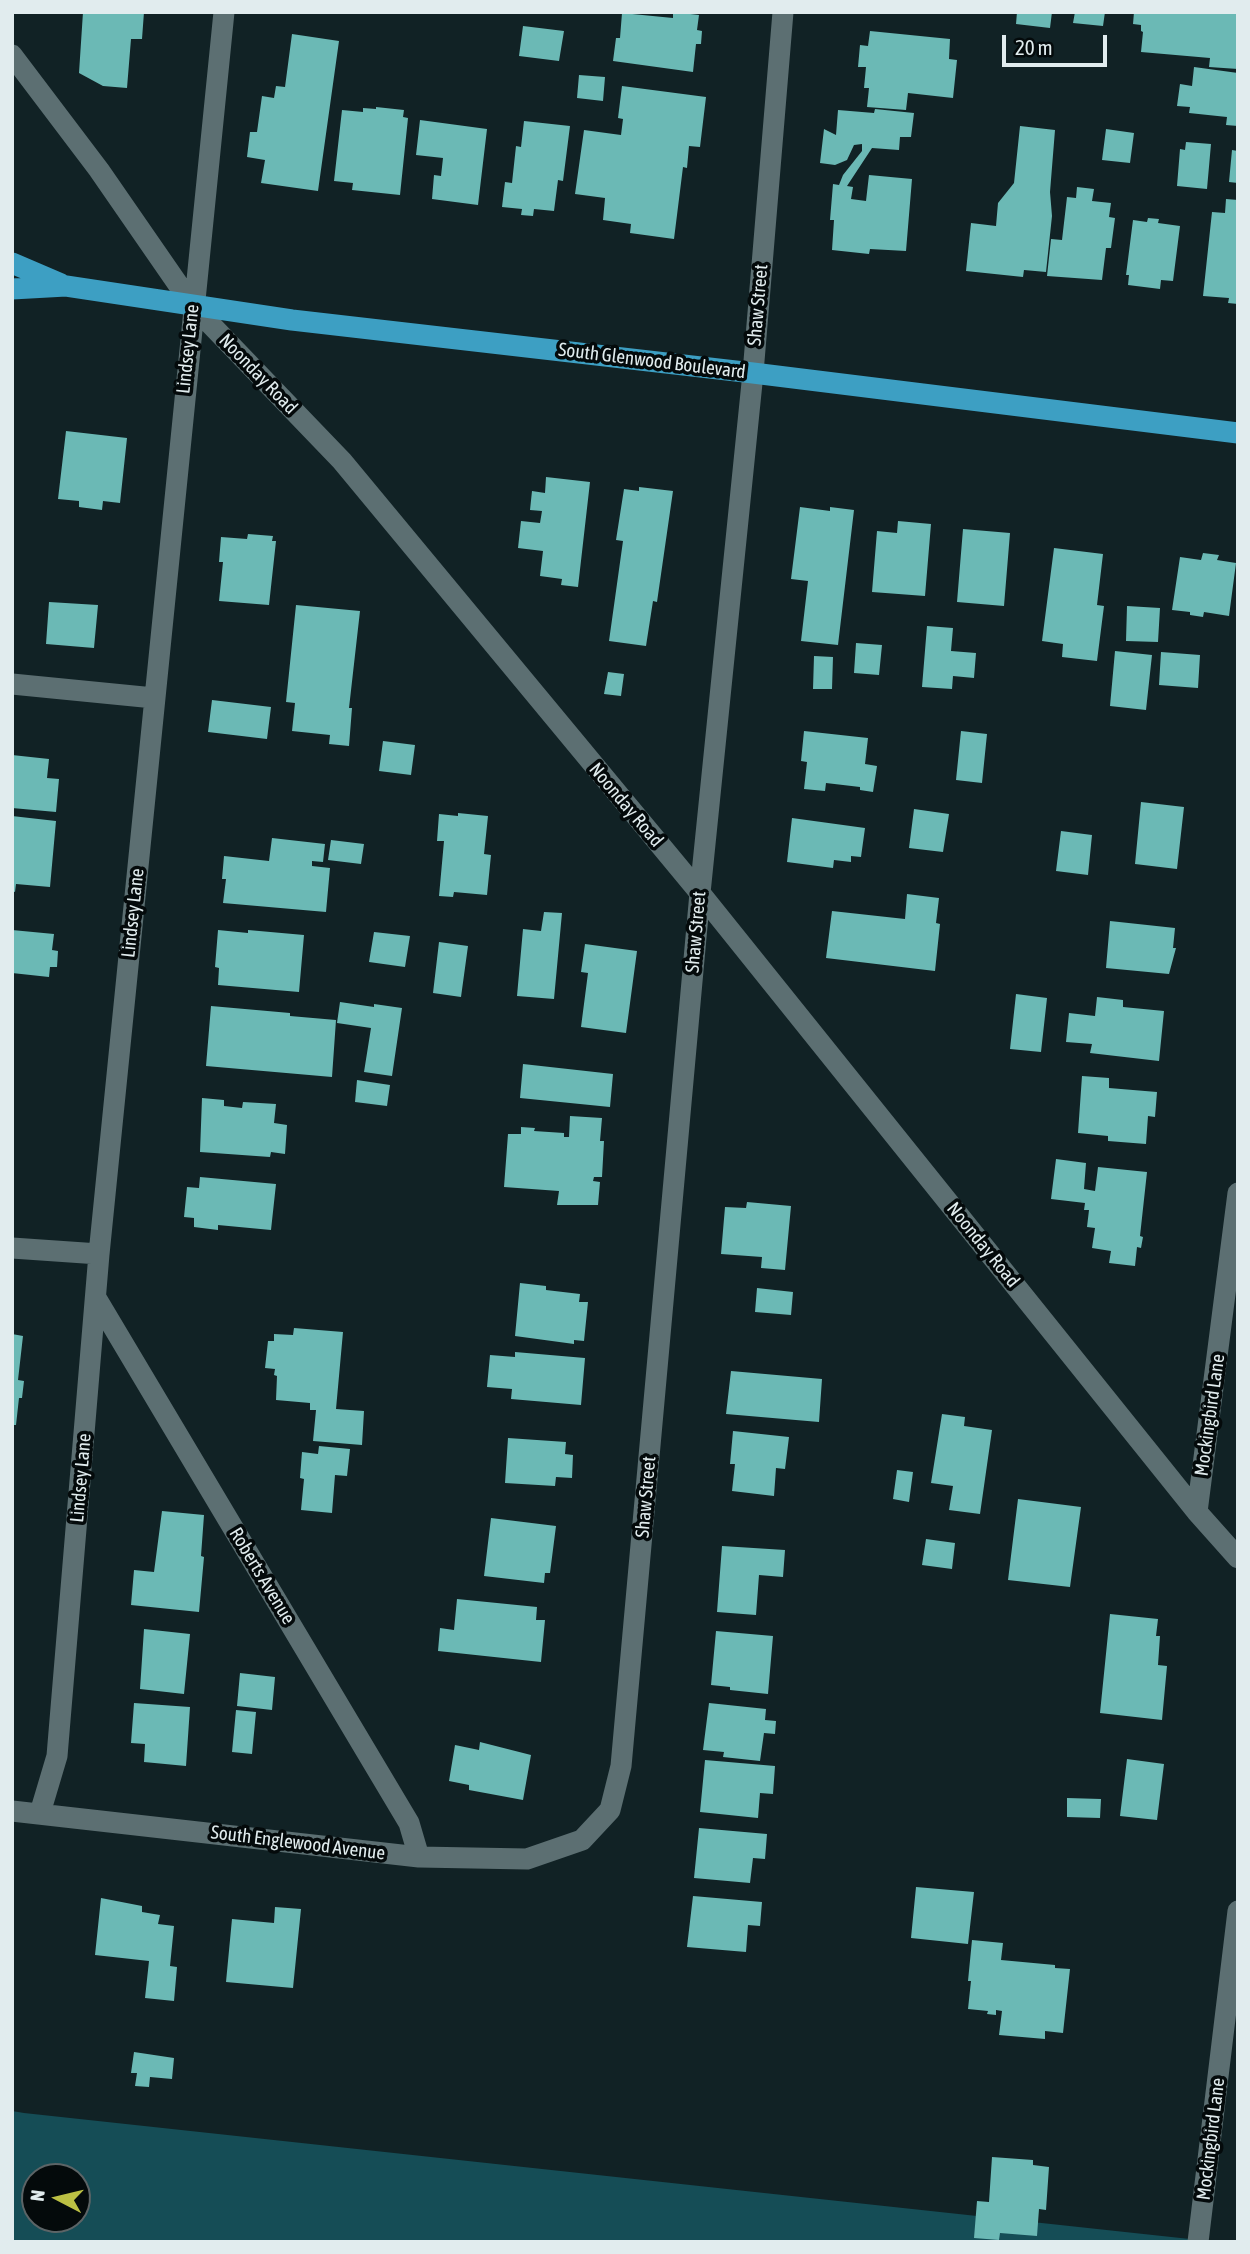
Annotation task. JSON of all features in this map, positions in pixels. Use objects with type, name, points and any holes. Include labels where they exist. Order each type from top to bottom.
[{"type":"main road","name":"South Glenwood Boulevard","points":[[12,263],[66,286]]},
{"type":"main road","name":"South Glenwood Boulevard","points":[[12,289],[66,286],[292,320],[1238,433]]},
{"type":"street","name":"Lindsey Lane","points":[[40,1813],[57,1756],[99,1254],[192,306],[224,12]]},
{"type":"street","name":"Shaw Street","points":[[582,1840],[610,1810],[621,1766],[700,893],[752,373],[783,12]]},
{"type":"street","name":"Noonday Road","points":[[12,55],[99,170],[192,306],[342,461],[700,893],[1198,1512],[1238,1558]]},
{"type":"street","points":[[12,684],[154,698]]},
{"type":"street","name":"Mockingbird Lane","points":[[1198,1512],[1238,1192]]},
{"type":"street","points":[[12,1248],[99,1254]]},
{"type":"street","name":"Roberts Avenue","points":[[96,1298],[409,1823],[419,1857]]},
{"type":"street","name":"South Englewood Avenue","points":[[12,1811],[419,1857],[527,1859],[582,1840]]},
{"type":"street","name":"Mockingbird Lane","points":[[1198,2242],[1238,1911]]},
{"type":"shaded area","points":[[12,2111],[24,2113],[1199,2240],[12,2242]]},
{"type":"building","points":[[83,12],[144,12],[142,39],[131,39],[127,88],[103,86],[79,73]]},
{"type":"building","points":[[673,12],[699,15],[697,30],[702,31],[701,44],[696,44],[693,72],[613,61],[616,38],[620,38],[622,13],[673,18]]},
{"type":"building","points":[[1017,12],[1052,12],[1050,28],[1016,24]]},
{"type":"building","points":[[1075,12],[1105,12],[1103,26],[1073,23]]},
{"type":"building","points":[[1134,12],[1238,12],[1238,69],[1209,67],[1210,58],[1141,52],[1143,32],[1141,25],[1133,24]]},
{"type":"building","points":[[523,26],[564,31],[559,61],[519,56]]},
{"type":"building","points":[[870,31],[950,39],[949,59],[957,60],[953,98],[908,93],[906,110],[867,107],[869,88],[864,88],[866,67],[858,67],[860,45],[868,46]]},
{"type":"building","points":[[292,34],[339,41],[318,191],[261,183],[265,160],[247,157],[250,132],[257,132],[262,96],[274,98],[276,86],[285,87]]},
{"type":"building","points":[[1194,67],[1238,73],[1238,126],[1226,125],[1227,117],[1189,113],[1190,107],[1177,106],[1180,84],[1192,86]]},
{"type":"building","points":[[579,75],[605,77],[603,101],[577,98]]},
{"type":"building","points":[[622,86],[706,97],[700,147],[689,146],[687,168],[683,167],[674,239],[630,233],[631,224],[603,220],[605,198],[575,194],[584,130],[621,135],[623,119],[618,118]]},
{"type":"building","points":[[363,108],[404,110],[403,117],[408,118],[400,195],[352,190],[353,183],[334,181],[342,110],[363,112]]},
{"type":"building","points":[[875,109],[914,113],[911,137],[900,137],[899,150],[872,148],[847,186],[853,187],[851,199],[866,201],[869,175],[912,179],[906,251],[870,249],[869,254],[832,250],[834,220],[830,220],[833,184],[839,185],[843,175],[862,151],[862,144],[854,145],[847,160],[835,165],[820,163],[824,129],[836,135],[838,110],[874,113]]},
{"type":"building","points":[[420,120],[487,129],[478,205],[432,199],[434,175],[441,176],[443,158],[416,155]]},
{"type":"building","points":[[524,121],[570,126],[563,181],[558,180],[554,211],[534,209],[533,216],[521,215],[522,209],[502,207],[505,182],[512,183],[516,146],[521,147]]},
{"type":"building","points":[[1020,126],[1055,130],[1050,192],[1052,216],[1046,272],[1024,270],[1023,277],[966,271],[971,223],[996,226],[998,203],[1014,183]]},
{"type":"building","points":[[1106,129],[1134,133],[1130,163],[1102,160]]},
{"type":"building","points":[[1186,142],[1211,144],[1207,189],[1177,186],[1180,149],[1185,150]]},
{"type":"building","points":[[1232,150],[1238,151],[1238,183],[1229,182]]},
{"type":"building","points":[[1077,187],[1094,189],[1092,201],[1111,203],[1109,217],[1115,218],[1111,248],[1106,248],[1102,280],[1047,276],[1051,239],[1062,240],[1067,197],[1076,198]]},
{"type":"building","points":[[1226,199],[1238,200],[1238,304],[1228,303],[1229,298],[1203,296],[1212,212],[1225,213]]},
{"type":"building","points":[[1148,218],[1159,219],[1158,223],[1180,226],[1173,281],[1161,280],[1160,289],[1128,285],[1129,275],[1126,275],[1133,220],[1147,222]]},
{"type":"building","points":[[66,431],[127,438],[120,503],[103,501],[102,510],[79,507],[79,501],[58,499]]},
{"type":"building","points":[[546,477],[590,482],[578,587],[561,585],[562,579],[540,576],[543,551],[518,548],[521,521],[540,523],[542,511],[530,510],[532,491],[545,493]]},
{"type":"building","points":[[639,487],[673,491],[657,602],[653,601],[646,646],[609,641],[623,541],[616,540],[624,489],[639,491]]},
{"type":"building","points":[[800,507],[830,511],[830,507],[854,510],[838,645],[801,641],[808,581],[791,579]]},
{"type":"building","points":[[898,521],[931,524],[925,596],[872,592],[877,531],[897,533]]},
{"type":"building","points":[[963,529],[1010,533],[1004,606],[957,602]]},
{"type":"building","points":[[248,534],[273,536],[272,541],[276,541],[269,605],[219,601],[223,562],[219,562],[221,537],[247,539]]},
{"type":"building","points":[[1054,548],[1103,554],[1097,605],[1104,606],[1097,661],[1062,657],[1063,644],[1042,641]]},
{"type":"building","points":[[1203,553],[1219,555],[1217,560],[1236,563],[1229,616],[1204,612],[1203,617],[1172,610],[1180,557],[1201,560]]},
{"type":"building","points":[[49,602],[98,605],[94,648],[46,644]]},
{"type":"building","points":[[296,605],[360,611],[349,708],[352,708],[349,746],[329,744],[330,735],[292,731],[295,703],[286,702]]},
{"type":"building","points":[[1127,606],[1160,608],[1158,642],[1126,641]]},
{"type":"building","points":[[927,626],[953,628],[951,651],[976,653],[974,678],[953,676],[952,689],[922,687]]},
{"type":"building","points":[[856,643],[882,645],[879,675],[854,673]]},
{"type":"building","points":[[1115,651],[1152,655],[1146,710],[1110,706]]},
{"type":"building","points":[[1161,652],[1200,655],[1198,688],[1159,685]]},
{"type":"building","points":[[814,656],[833,657],[832,689],[813,689]]},
{"type":"building","points":[[608,672],[624,674],[621,696],[604,694]]},
{"type":"building","points":[[212,700],[271,707],[267,739],[208,732]]},
{"type":"building","points":[[804,731],[868,738],[865,764],[877,766],[873,792],[860,790],[860,787],[826,783],[825,791],[804,789],[807,762],[801,761]]},
{"type":"building","points":[[961,731],[987,734],[982,783],[956,780]]},
{"type":"building","points":[[383,741],[415,745],[411,775],[379,771]]},
{"type":"building","points":[[12,755],[49,759],[47,778],[59,779],[56,812],[12,808]]},
{"type":"building","points":[[1141,802],[1184,807],[1177,869],[1135,864]]},
{"type":"building","points":[[914,809],[949,814],[943,852],[909,848]]},
{"type":"building","points":[[458,813],[488,816],[484,854],[491,855],[487,895],[454,892],[453,897],[439,896],[444,841],[437,841],[439,814],[458,816]]},
{"type":"building","points":[[12,816],[56,821],[50,887],[16,884],[15,892],[12,891]]},
{"type":"building","points":[[792,818],[865,828],[861,857],[851,856],[851,862],[834,860],[833,868],[787,862]]},
{"type":"building","points":[[1061,831],[1092,835],[1088,875],[1056,871]]},
{"type":"building","points":[[272,838],[325,844],[323,862],[312,861],[312,866],[330,868],[326,912],[223,903],[226,879],[222,879],[224,856],[269,861]]},
{"type":"building","points":[[331,840],[364,844],[361,864],[328,860]]},
{"type":"building","points":[[907,894],[939,898],[936,923],[940,924],[935,971],[826,958],[832,911],[905,919]]},
{"type":"building","points":[[544,912],[562,913],[554,999],[517,996],[523,929],[541,931]]},
{"type":"building","points":[[1110,921],[1175,928],[1173,948],[1176,948],[1169,974],[1106,968]]},
{"type":"building","points":[[12,930],[54,934],[52,950],[58,951],[57,967],[50,967],[49,977],[12,973]]},
{"type":"building","points":[[218,930],[304,935],[299,992],[218,985],[219,968],[215,967]]},
{"type":"building","points":[[374,932],[410,936],[405,967],[369,962]]},
{"type":"building","points":[[439,942],[468,946],[461,997],[433,993]]},
{"type":"building","points":[[585,944],[637,951],[626,1033],[581,1027],[588,973],[581,972]]},
{"type":"building","points":[[1016,994],[1047,998],[1041,1052],[1010,1049]]},
{"type":"building","points":[[1097,997],[1123,1000],[1123,1007],[1164,1011],[1159,1061],[1090,1053],[1092,1044],[1066,1042],[1069,1013],[1095,1016]]},
{"type":"building","points":[[340,1002],[402,1008],[392,1076],[364,1072],[371,1028],[337,1023]]},
{"type":"building","points":[[211,1006],[336,1020],[332,1077],[206,1066]]},
{"type":"building","points":[[523,1064],[613,1074],[610,1107],[520,1098]]},
{"type":"building","points":[[1082,1076],[1109,1078],[1109,1088],[1157,1092],[1155,1117],[1148,1116],[1146,1144],[1108,1141],[1108,1136],[1078,1133]]},
{"type":"building","points":[[357,1080],[390,1085],[387,1106],[355,1102]]},
{"type":"building","points":[[202,1098],[224,1100],[224,1106],[242,1108],[243,1102],[276,1104],[274,1123],[287,1125],[285,1154],[271,1152],[270,1157],[200,1152]]},
{"type":"building","points":[[570,1116],[602,1118],[602,1177],[594,1177],[593,1181],[600,1182],[598,1205],[557,1205],[559,1191],[504,1187],[508,1134],[521,1134],[521,1127],[535,1128],[534,1131],[564,1133],[564,1137],[569,1137]]},
{"type":"building","points":[[1056,1159],[1086,1163],[1084,1189],[1095,1191],[1098,1167],[1147,1172],[1140,1236],[1143,1237],[1141,1248],[1137,1247],[1135,1266],[1109,1263],[1111,1251],[1092,1248],[1095,1228],[1087,1227],[1089,1210],[1084,1210],[1085,1203],[1051,1199]]},
{"type":"building","points":[[200,1177],[276,1184],[271,1230],[218,1225],[218,1230],[194,1227],[194,1218],[184,1217],[187,1187],[199,1188]]},
{"type":"building","points":[[747,1202],[791,1206],[785,1270],[761,1268],[762,1257],[721,1254],[725,1207],[746,1208]]},
{"type":"building","points":[[520,1283],[546,1286],[546,1290],[580,1294],[579,1302],[588,1302],[584,1341],[574,1340],[574,1344],[515,1336]]},
{"type":"building","points":[[757,1288],[793,1292],[791,1315],[755,1312]]},
{"type":"building","points":[[294,1328],[343,1332],[336,1409],[364,1411],[362,1445],[313,1441],[316,1410],[310,1410],[310,1403],[276,1400],[275,1369],[265,1368],[268,1341],[274,1341],[274,1334],[293,1335]]},
{"type":"building","points":[[12,1334],[23,1336],[18,1380],[24,1381],[16,1425],[12,1425]]},
{"type":"building","points":[[515,1352],[585,1358],[581,1405],[511,1399],[512,1389],[487,1387],[490,1355],[515,1357]]},
{"type":"building","points":[[731,1371],[822,1379],[819,1422],[726,1414]]},
{"type":"building","points":[[942,1414],[965,1417],[964,1426],[992,1430],[980,1514],[949,1510],[953,1486],[931,1483]]},
{"type":"building","points":[[733,1431],[789,1437],[785,1469],[776,1468],[774,1496],[732,1491],[735,1464],[730,1464]]},
{"type":"building","points":[[508,1438],[566,1442],[565,1454],[573,1455],[572,1478],[556,1477],[555,1486],[505,1483]]},
{"type":"building","points":[[319,1446],[350,1449],[347,1476],[335,1475],[332,1513],[301,1510],[304,1479],[300,1478],[302,1452],[318,1454]]},
{"type":"building","points":[[897,1470],[913,1472],[909,1502],[893,1499]]},
{"type":"building","points":[[1018,1499],[1081,1507],[1070,1587],[1008,1580]]},
{"type":"building","points":[[162,1511],[204,1515],[201,1556],[204,1557],[199,1612],[131,1605],[134,1570],[154,1572]]},
{"type":"building","points":[[491,1518],[556,1526],[550,1573],[545,1573],[544,1583],[484,1576]]},
{"type":"building","points":[[926,1539],[955,1543],[952,1569],[922,1565]]},
{"type":"building","points":[[722,1546],[785,1550],[783,1577],[759,1575],[756,1615],[717,1612]]},
{"type":"building","points":[[457,1599],[537,1607],[536,1620],[545,1620],[541,1662],[438,1651],[440,1628],[454,1630]]},
{"type":"building","points":[[1110,1614],[1158,1619],[1158,1665],[1167,1666],[1162,1720],[1100,1713]]},
{"type":"building","points":[[144,1629],[190,1634],[184,1694],[140,1689]]},
{"type":"building","points":[[716,1631],[773,1636],[768,1694],[711,1685]]},
{"type":"building","points":[[240,1673],[275,1677],[272,1710],[237,1706]]},
{"type":"building","points":[[134,1703],[190,1707],[186,1766],[144,1762],[145,1744],[131,1743]]},
{"type":"building","points":[[709,1703],[766,1709],[765,1720],[776,1721],[775,1734],[764,1733],[760,1761],[723,1757],[724,1752],[703,1750]]},
{"type":"building","points":[[236,1710],[256,1712],[252,1754],[232,1752]]},
{"type":"building","points":[[480,1742],[531,1755],[523,1800],[469,1790],[469,1785],[449,1781],[455,1745],[479,1750]]},
{"type":"building","points":[[1127,1759],[1164,1764],[1157,1820],[1120,1816]]},
{"type":"building","points":[[705,1760],[775,1766],[773,1794],[760,1793],[758,1818],[700,1812]]},
{"type":"building","points":[[1067,1798],[1101,1799],[1100,1818],[1067,1817]]},
{"type":"building","points":[[699,1828],[767,1834],[765,1859],[753,1858],[750,1883],[694,1878]]},
{"type":"building","points":[[916,1887],[974,1892],[968,1944],[911,1938]]},
{"type":"building","points":[[693,1896],[762,1902],[760,1926],[748,1925],[746,1952],[687,1947]]},
{"type":"building","points":[[101,1898],[142,1906],[142,1912],[160,1915],[158,1924],[174,1926],[170,1966],[177,1967],[174,2001],[145,1998],[149,1961],[95,1955]]},
{"type":"building","points":[[275,1907],[301,1909],[293,1988],[226,1982],[232,1919],[274,1923]]},
{"type":"building","points":[[972,1940],[1003,1943],[1001,1960],[1070,1969],[1063,2033],[1045,2031],[1045,2039],[999,2035],[1002,2011],[996,2010],[996,2015],[987,2014],[988,2011],[968,2009]]},
{"type":"building","points":[[134,2052],[174,2058],[172,2079],[150,2077],[149,2087],[135,2086],[137,2073],[131,2073]]},
{"type":"building","points":[[992,2157],[1033,2160],[1033,2165],[1049,2167],[1046,2210],[1039,2209],[1037,2236],[1000,2233],[999,2240],[974,2238],[977,2201],[989,2202]]}]
